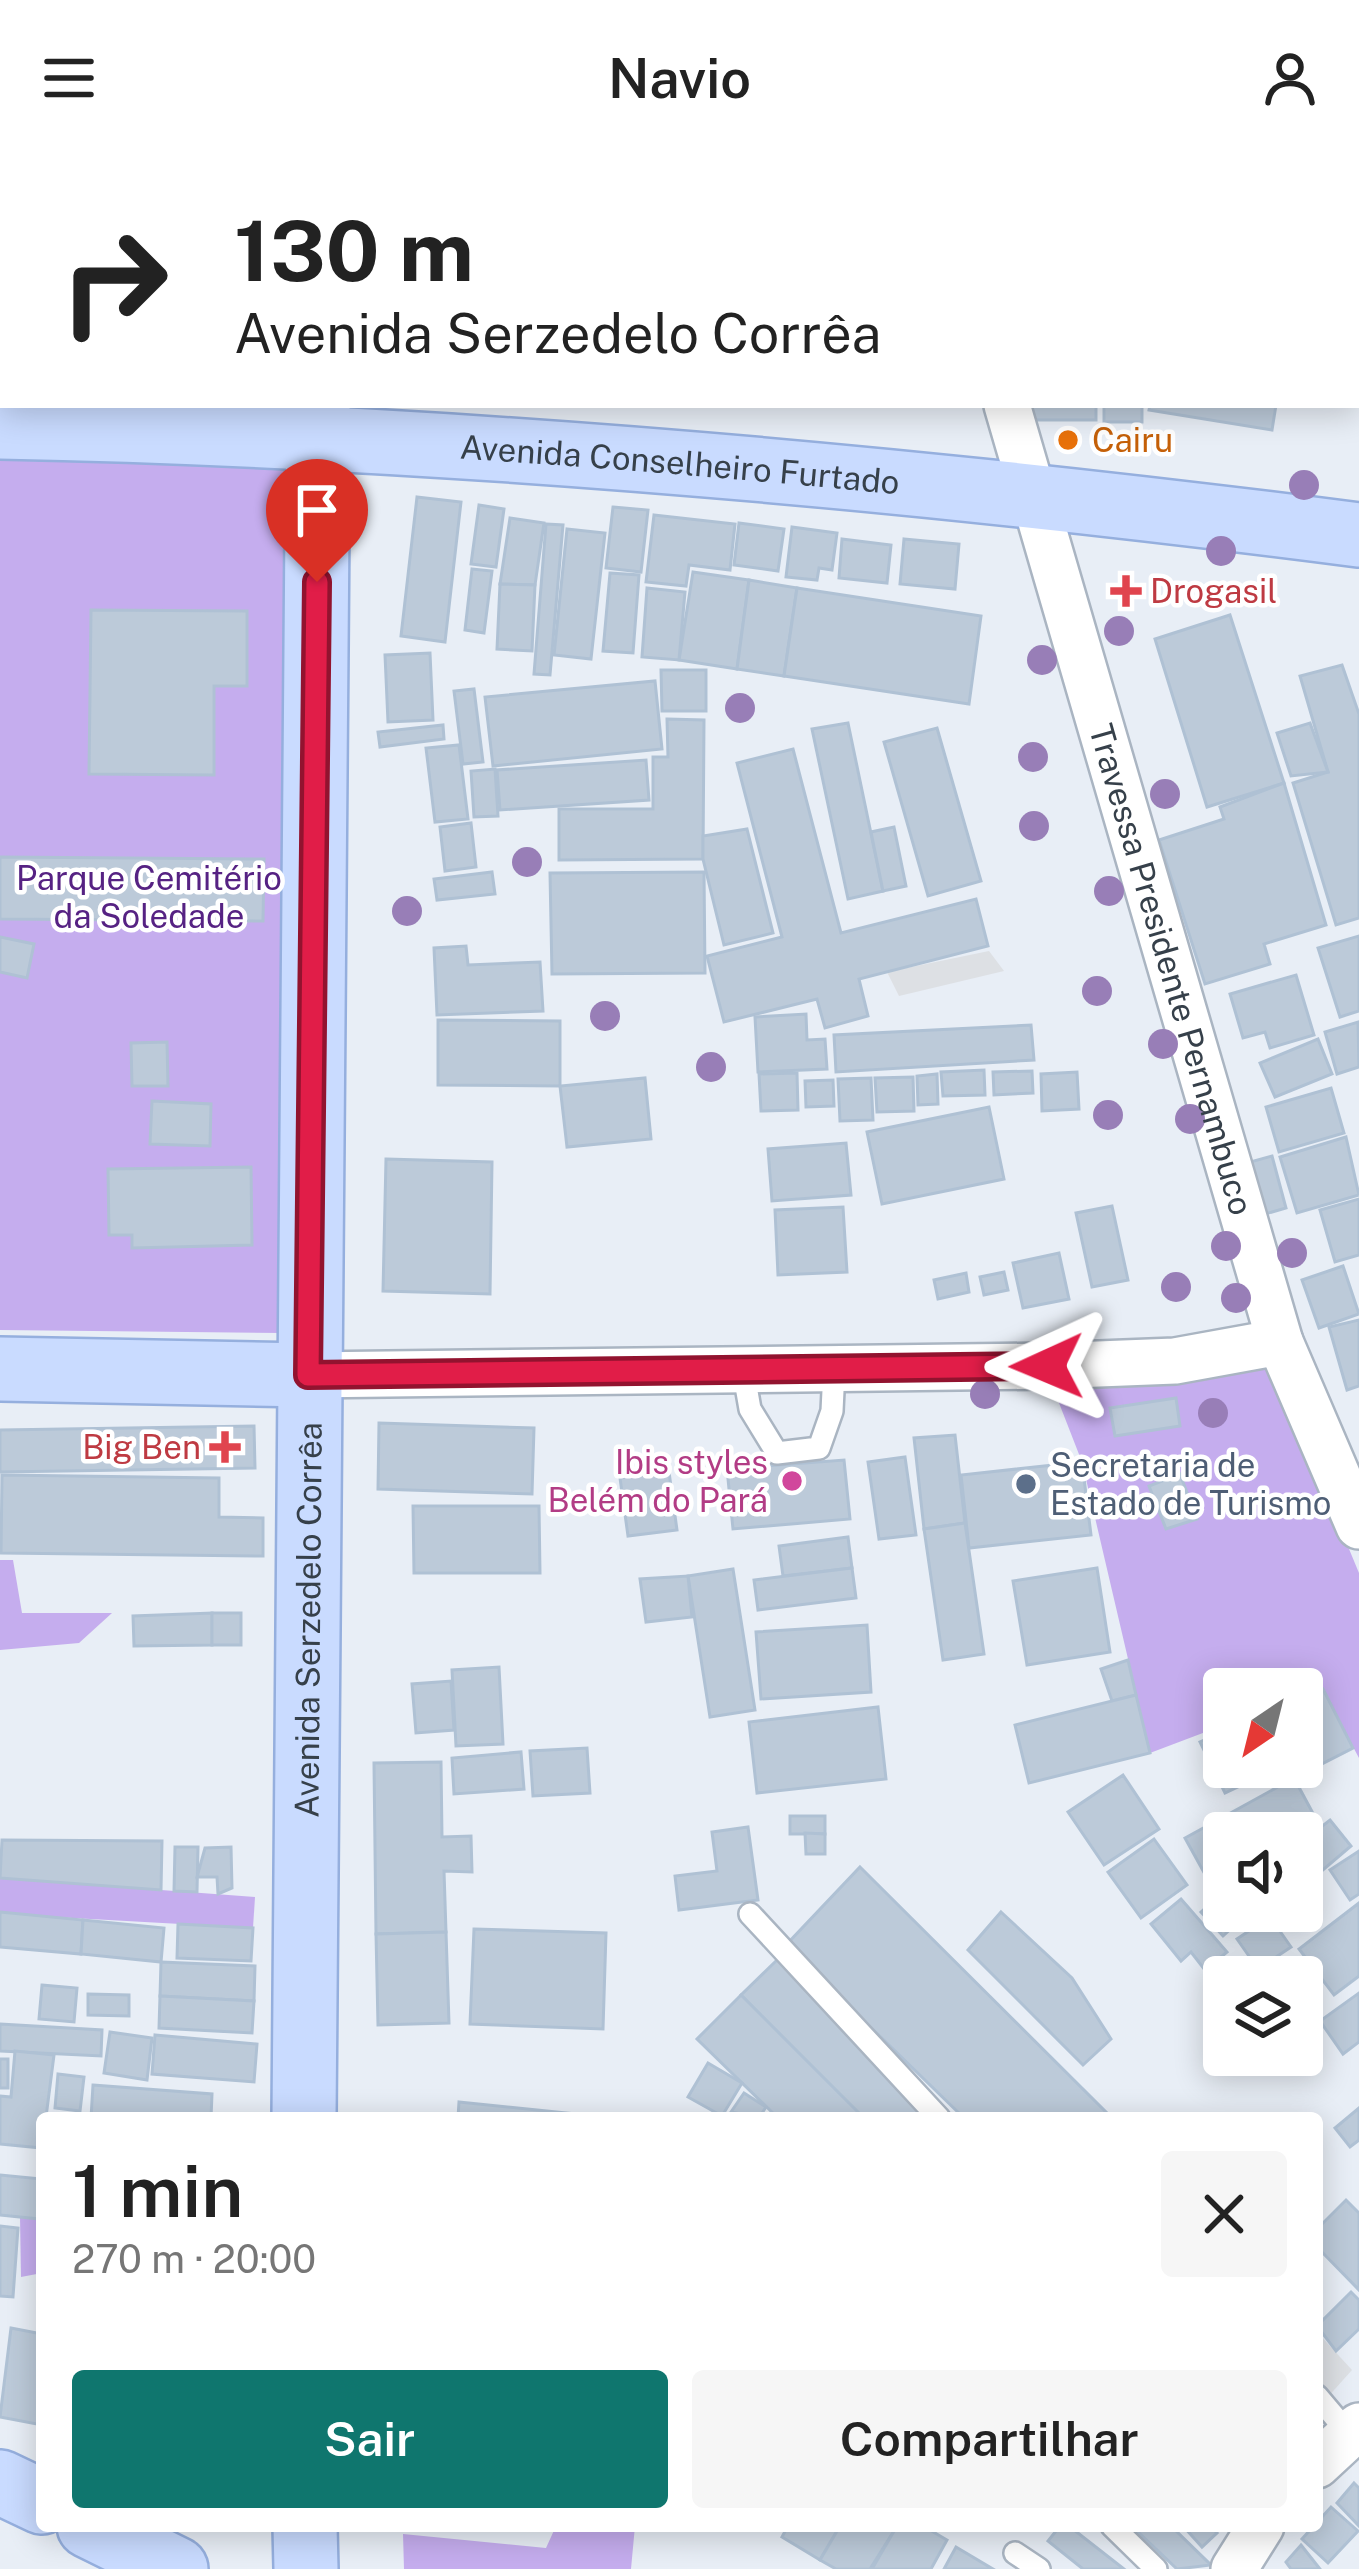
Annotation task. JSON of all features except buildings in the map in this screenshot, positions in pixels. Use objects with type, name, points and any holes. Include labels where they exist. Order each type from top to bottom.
[{"type":"main road","name":"Avenida Conselheiro Furtado","points":[[0,427],[319,420],[1031,493],[1359,535]]},
{"type":"main road","name":"Avenida Serzedelo Corrêa","points":[[304,2112],[319,420]]},
{"type":"main road","points":[[0,1369],[308,1375]]},
{"type":"main road","points":[[0,2482],[36,2500]]},
{"type":"main road","points":[[101,2532],[176,2569]]},
{"type":"main road","points":[[305,2532],[306,2569]]},
{"type":"street","name":"Travessa Presidente Pernambuco","points":[[1008,408],[1280,1342],[1359,1526]]},
{"type":"street","points":[[308,1375],[1175,1361],[1280,1342]]},
{"type":"street","points":[[1234,2569],[1257,2532]]},
{"type":"lane","points":[[743,1370],[750,1409],[777,1453],[819,1448],[832,1412],[834,1370]]},
{"type":"lane","points":[[750,1914],[933,2112]]},
{"type":"lane","points":[[1323,2407],[1342,2442]]},
{"type":"lane","points":[[1118,2532],[1156,2569]]},
{"type":"lane","points":[[1015,2553],[1039,2569]]},
{"type":"green space","name":"Parque Cemitério da Soledade","points":[[0,460],[290,466],[281,1333],[0,1330]]},
{"type":"green space","points":[[1271,1361],[1359,1573],[1359,1758],[1323,1691],[1323,1668],[1203,1668],[1203,1733],[1150,1753],[1082,1462],[1045,1367]]},
{"type":"green space","points":[[0,1560],[13,1560],[22,1613],[112,1613],[79,1643],[0,1650]]},
{"type":"green space","points":[[0,1878],[255,1897],[253,1928],[0,1914]]},
{"type":"green space","points":[[36,2216],[36,2274],[21,2277],[20,2217]]},
{"type":"green space","points":[[553,2532],[634,2532],[631,2569],[404,2569],[403,2534],[546,2548]]},
{"type":"shaded area","points":[[989,951],[1004,971],[899,996],[887,972]]},
{"type":"shaded area","points":[[1323,2339],[1352,2370],[1323,2402]]},
{"type":"place","name":"Cairu","points":[[1068,440]]},
{"type":"place","name":"Drogasil","points":[[1126,591]]},
{"type":"place","name":"Big Ben","points":[[225,1447]]},
{"type":"place","name":"Ibis styles Belém do Pará","points":[[792,1481]]},
{"type":"place","name":"Secretaria de Estado de Turismo","points":[[1026,1484]]},
{"type":"route","points":[[317,582],[308,1375],[1047,1366]]}]
